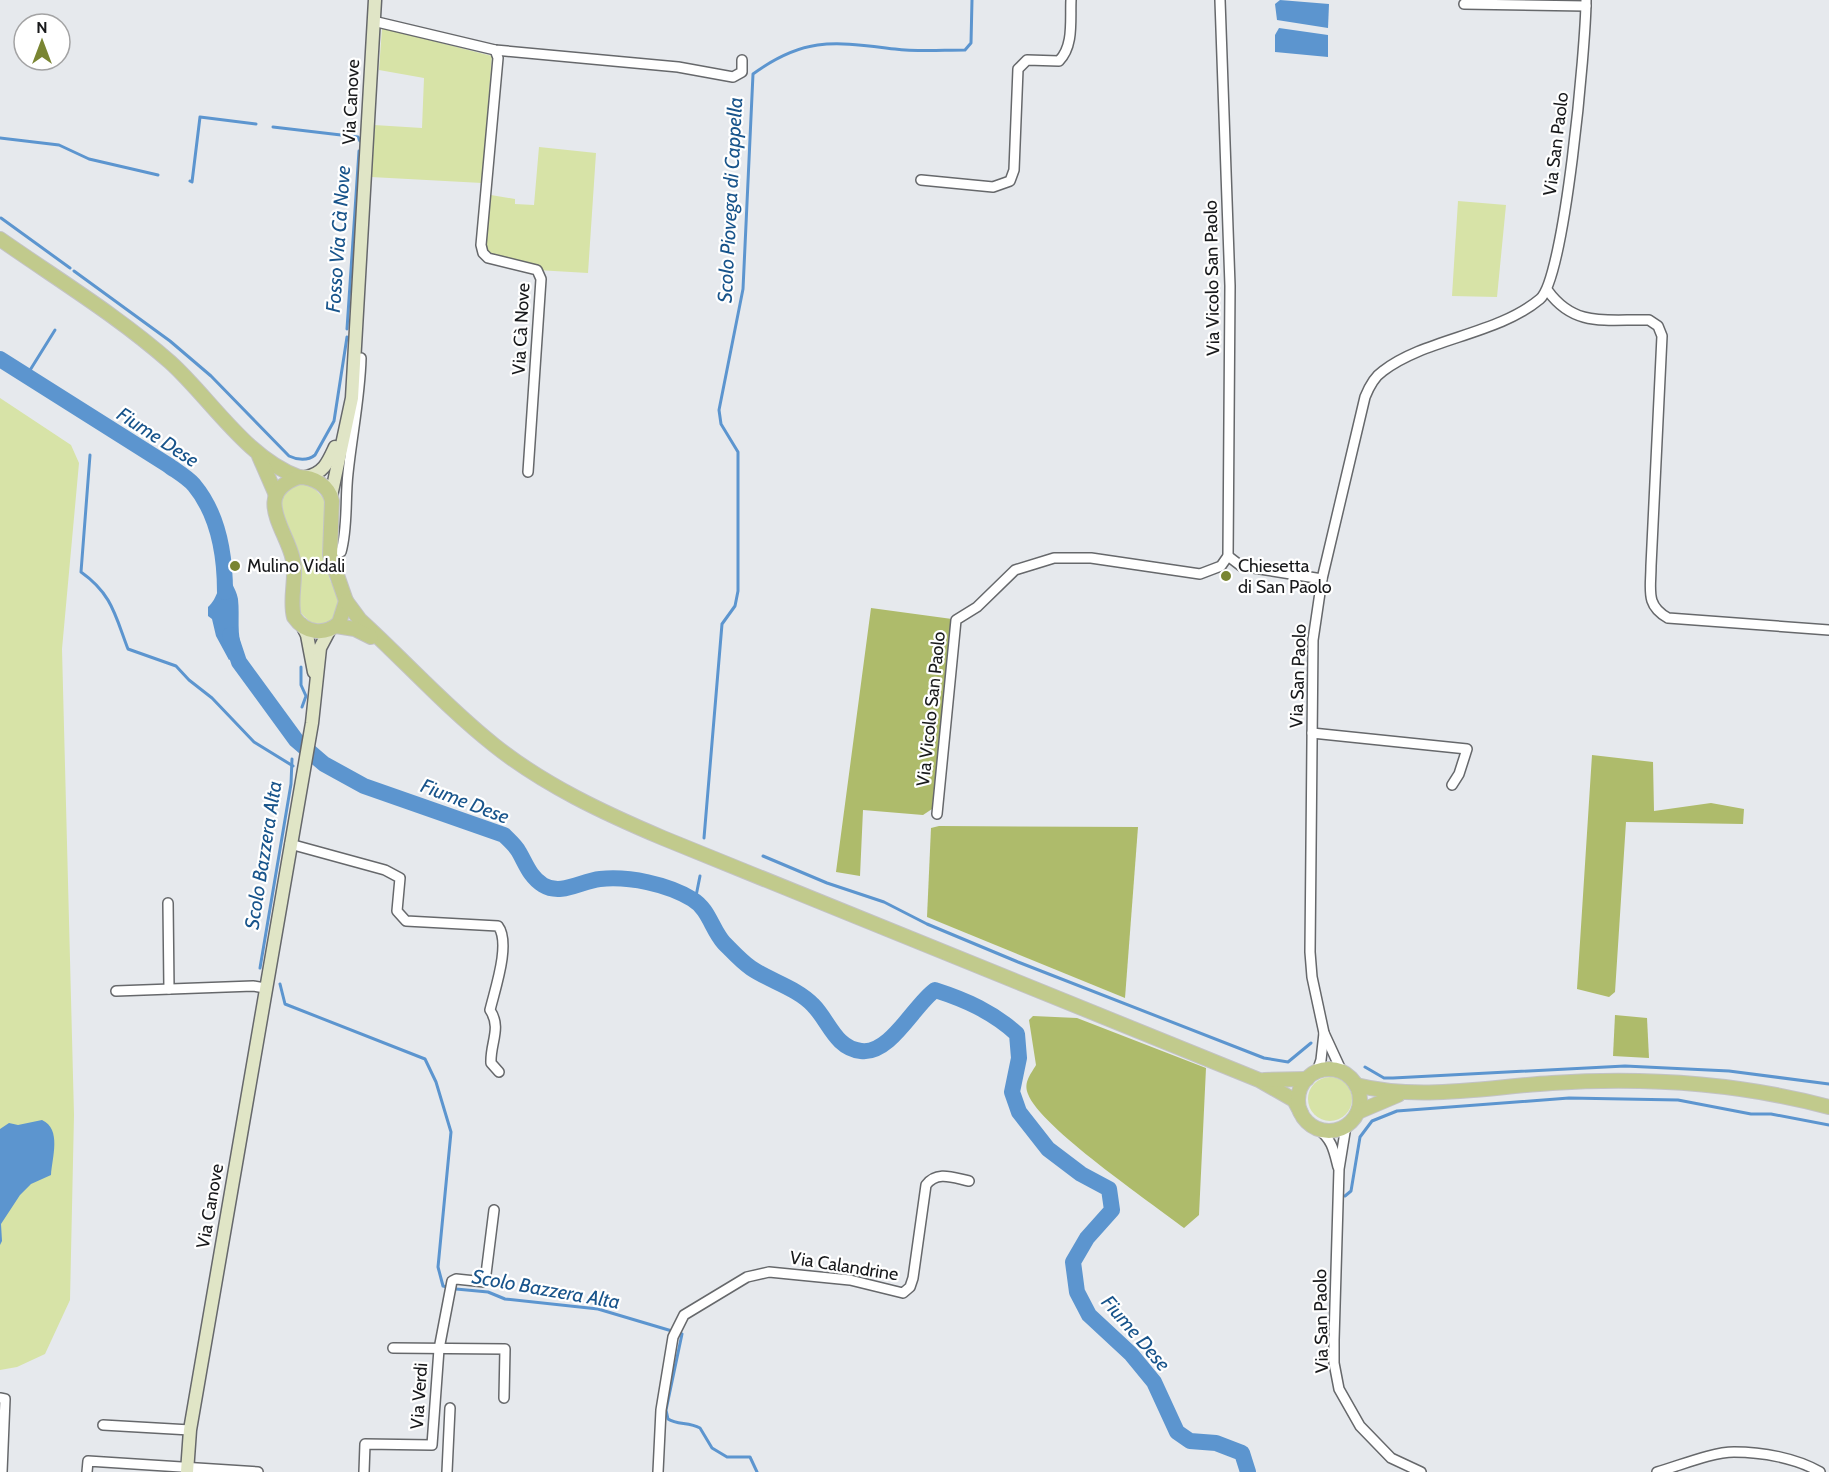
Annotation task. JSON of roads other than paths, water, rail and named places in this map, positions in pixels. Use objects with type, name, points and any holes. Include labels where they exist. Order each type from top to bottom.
[{"type":"main road","points":[[0,239],[169,361],[256,452],[274,465],[321,484],[331,496],[330,555],[351,610],[396,652],[437,696],[496,747],[541,777],[599,809],[663,838],[1259,1080],[1294,1100],[1311,1126],[1318,1129],[1328,1131],[1346,1126],[1358,1113],[1400,1094]]},
{"type":"main road","points":[[256,452],[276,495]]},
{"type":"main road","points":[[302,477],[285,483],[276,495],[274,512],[293,560],[295,583],[292,609],[302,626],[317,632],[333,628],[355,629],[396,652]]},
{"type":"main road","points":[[333,628],[344,615],[346,601]]},
{"type":"main road","points":[[1259,1080],[1312,1075],[1333,1069],[1342,1072],[1356,1085],[1360,1094],[1358,1113]]},
{"type":"main road","points":[[1301,1113],[1298,1095],[1312,1075]]},
{"type":"main road","points":[[1356,1085],[1400,1094],[1554,1083],[1670,1083],[1766,1093],[1829,1107]]},
{"type":"street","name":"Via Canove","points":[[331,496],[352,398],[375,0]]},
{"type":"street","points":[[921,180],[993,187],[1010,181],[1014,170],[1018,69],[1027,60],[1059,61],[1064,56],[1069,46],[1071,0]]},
{"type":"street","name":"Via Vicolo San Paolo","points":[[937,814],[956,620],[977,607],[1015,570],[1054,558],[1091,558],[1200,574],[1221,566],[1228,556],[1230,286],[1220,0]]},
{"type":"street","points":[[1464,4],[1586,3]]},
{"type":"street","name":"Via San Paolo","points":[[1342,1072],[1324,1033],[1312,977],[1310,952],[1313,640],[1322,579],[1365,397],[1372,382],[1382,371],[1405,359],[1522,311],[1548,291],[1559,253],[1585,49],[1586,3]]},
{"type":"street","points":[[373,21],[495,50],[678,67],[733,77],[742,72],[742,60]]},
{"type":"street","name":"Via Cà Nove","points":[[495,50],[498,58],[482,245],[488,258],[537,270],[541,279],[528,472]]},
{"type":"street","points":[[1548,291],[1560,307],[1575,316],[1649,320],[1658,326],[1662,336],[1652,566],[1651,601],[1654,609],[1668,618],[1829,630]]},
{"type":"street","points":[[330,555],[341,552],[345,536],[348,475],[356,426],[361,358]]},
{"type":"street","name":"Via Canove","points":[[302,477],[315,475],[327,465],[348,422]]},
{"type":"street","points":[[1228,556],[1241,566],[1322,579]]},
{"type":"street","name":"Via Canove","points":[[302,626],[310,648],[316,691]]},
{"type":"street","name":"Via Canove","points":[[187,1471],[190,1430],[304,758],[312,723],[320,648],[333,628]]},
{"type":"street","points":[[1312,733],[1467,749],[1459,774],[1452,785]]},
{"type":"street","points":[[290,844],[385,870],[400,878],[397,911],[406,921],[498,926],[502,932],[504,944],[490,1010],[495,1017],[497,1030],[490,1051],[491,1063],[500,1072]]},
{"type":"street","points":[[168,903],[170,989]]},
{"type":"street","points":[[116,991],[253,986],[265,988]]},
{"type":"street","name":"Via San Paolo","points":[[1312,1075],[1322,1060],[1324,1033]]},
{"type":"street","name":"Via San Paolo","points":[[1346,1126],[1339,1169],[1334,1352],[1339,1389],[1360,1426],[1381,1451],[1421,1472]]},
{"type":"street","name":"Via San Paolo","points":[[1318,1129],[1328,1136],[1339,1169]]},
{"type":"street","name":"Via Calandrine","points":[[658,1472],[662,1410],[674,1332],[691,1310],[747,1277],[769,1272],[850,1280],[903,1293],[910,1287],[913,1278],[926,1185],[931,1178],[939,1175],[969,1181]]},
{"type":"street","points":[[439,1349],[452,1281],[456,1279],[485,1282],[494,1210]]},
{"type":"street","name":"Via Verdi","points":[[393,1348],[505,1349],[504,1398]]},
{"type":"street","name":"Via Verdi","points":[[432,1445],[439,1349]]},
{"type":"street","points":[[0,1398],[5,1399],[2,1414],[2,1472]]},
{"type":"street","points":[[447,1472],[450,1408]]},
{"type":"street","points":[[103,1425],[190,1430]]},
{"type":"street","name":"Via Verdi","points":[[364,1472],[365,1444],[448,1446]]},
{"type":"street","points":[[1657,1472],[1732,1452],[1779,1457],[1809,1465],[1820,1472]]},
{"type":"street","points":[[87,1472],[88,1461],[187,1471],[258,1472]]},
{"type":"water","points":[[1280,0],[1329,4],[1328,28],[1277,20],[1275,4]]},
{"type":"water","points":[[1279,28],[1328,35],[1328,57],[1275,52],[1275,35]]},
{"type":"water","points":[[222,569],[228,569],[237,595],[243,652],[229,660],[216,636],[212,619],[208,616],[208,607],[218,590]]},
{"type":"water","points":[[42,1120],[48,1124],[54,1137],[51,1175],[31,1184],[20,1195],[1,1224],[2,1241],[0,1245],[0,1129],[9,1123],[18,1125]]},
{"type":"waterway","name":"Scolo Piovega di Cappella","points":[[704,838],[722,624],[735,606],[738,591],[738,452],[721,424],[719,410],[743,289],[753,74],[789,53],[821,45],[837,44],[912,50],[965,50],[971,43],[972,0]]},
{"type":"waterway","name":"Fosso Via Cà Nove","points":[[190,181],[192,182],[200,117],[256,124]]},
{"type":"waterway","name":"Fosso Via Cà Nove","points":[[273,127],[358,137],[360,141]]},
{"type":"waterway","name":"Fosso Via Cà Nove","points":[[0,138],[59,145],[89,159],[158,175]]},
{"type":"waterway","name":"Fosso Via Cà Nove","points":[[347,329],[359,151]]},
{"type":"waterway","points":[[1,218],[70,268]]},
{"type":"waterway","points":[[74,271],[170,341],[211,376],[289,456],[295,458],[306,459],[315,455],[334,421],[347,337]]},
{"type":"waterway","points":[[27,375],[55,330]]},
{"type":"waterway","name":"Fiume Dese","points":[[0,359],[168,465],[191,482],[203,497],[215,522],[222,550],[225,592]]},
{"type":"waterway","name":"Scolo Bazzera Alta","points":[[90,455],[81,572],[106,597],[116,615],[128,649],[176,666],[189,680],[212,698],[254,742],[293,766]]},
{"type":"waterway","name":"Fiume Dese","points":[[230,635],[239,662],[296,740],[324,764],[364,786],[504,835],[518,850],[535,878],[550,888],[564,888],[611,878],[660,885],[692,899],[702,908],[724,943],[741,960],[758,973],[807,999],[819,1011],[833,1033],[852,1049],[872,1050],[882,1045],[901,1028],[935,990],[979,1008],[1008,1026],[1017,1034],[1019,1058],[1012,1092],[1019,1112],[1048,1149],[1081,1174],[1109,1189],[1112,1210],[1087,1238],[1073,1262],[1077,1292],[1089,1315],[1131,1354],[1154,1382],[1177,1432],[1190,1441],[1216,1443],[1242,1453],[1248,1472]]},
{"type":"waterway","name":"Fosso Via Cà Nove","points":[[301,667],[301,685],[306,696],[302,707]]},
{"type":"waterway","name":"Scolo Bazzera Alta","points":[[260,968],[291,784],[292,759]]},
{"type":"waterway","points":[[763,856],[827,883],[884,902],[927,924],[1018,962],[1264,1058],[1288,1062],[1311,1043]]},
{"type":"waterway","name":"Scolo Piovega di Cappella","points":[[695,901],[700,876]]},
{"type":"waterway","name":"Scolo Bazzera Alta","points":[[280,984],[285,1004],[425,1059],[436,1082],[451,1132],[438,1267],[443,1286],[447,1287]]},
{"type":"waterway","points":[[1365,1067],[1384,1078],[1393,1078],[1625,1066],[1729,1071],[1829,1084]]},
{"type":"waterway","points":[[1345,1196],[1351,1191],[1360,1137],[1372,1121],[1397,1111],[1569,1098],[1678,1100],[1751,1114],[1771,1114],[1829,1125]]},
{"type":"waterway","name":"Scolo Bazzera Alta","points":[[456,1289],[488,1292],[505,1299],[598,1309],[682,1334],[666,1410],[668,1419],[700,1428],[712,1448],[727,1457],[750,1457],[757,1472]]},
{"type":"place","name":"Mulino Vidali","points":[[235,566]]},
{"type":"place","name":"Chiesetta di San Paolo","points":[[1226,576]]}]
